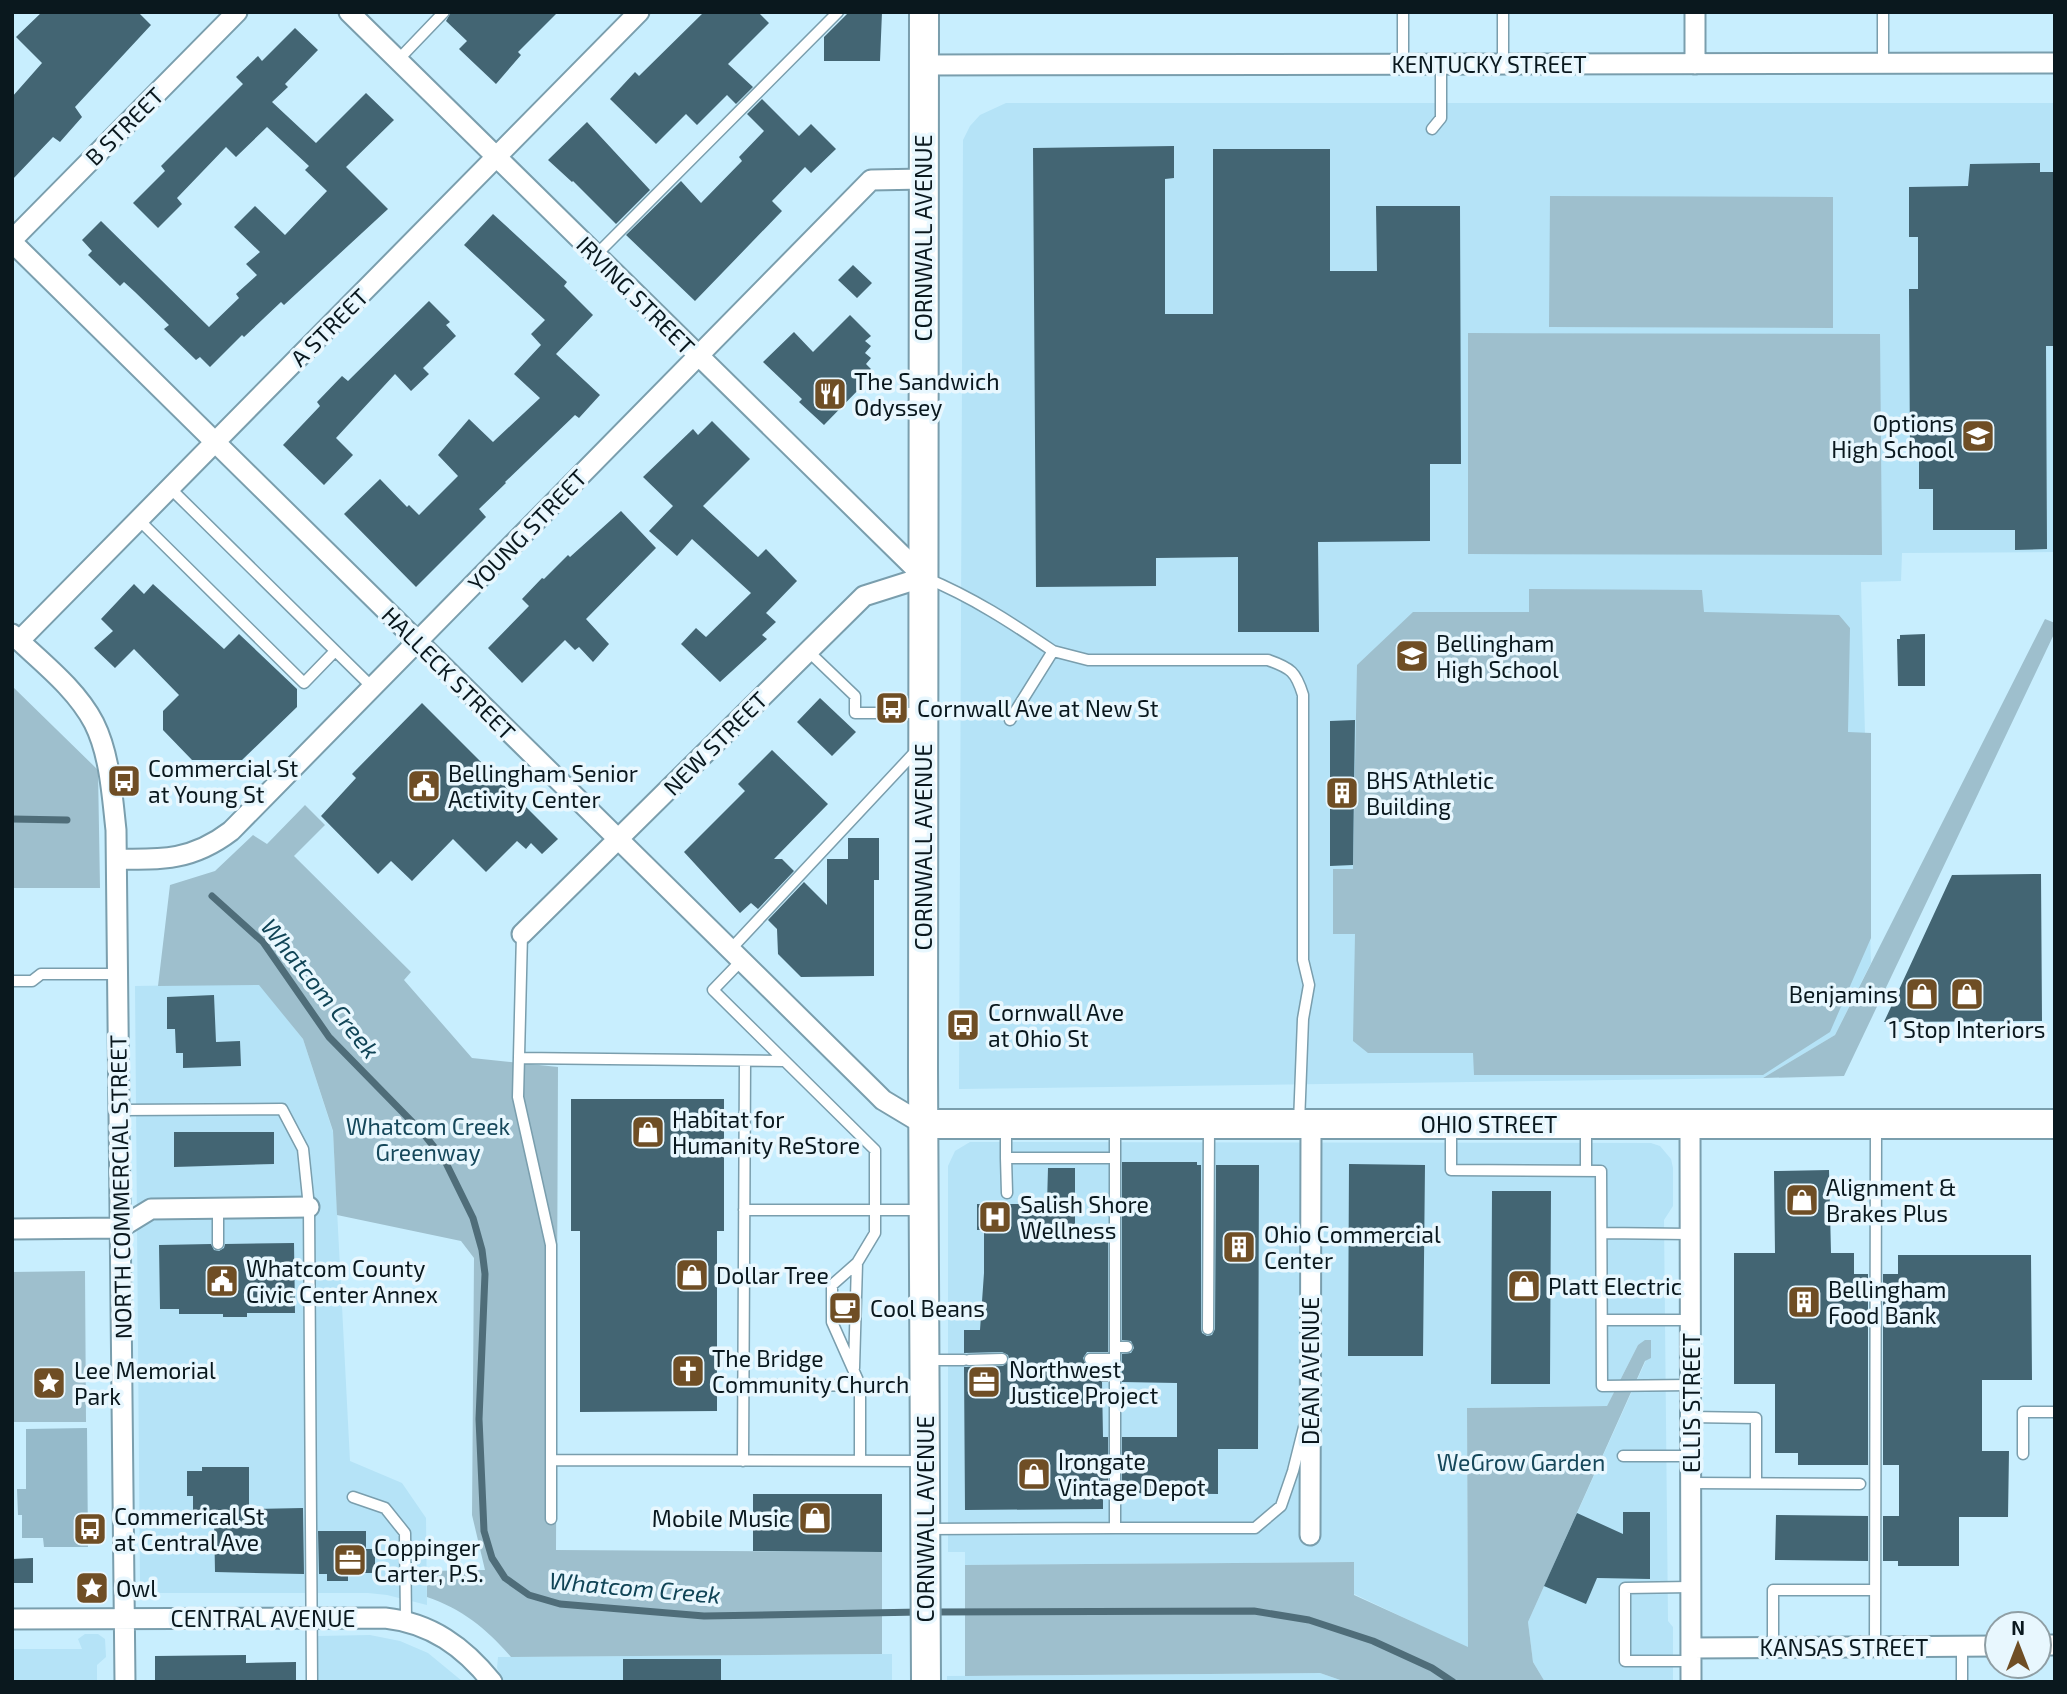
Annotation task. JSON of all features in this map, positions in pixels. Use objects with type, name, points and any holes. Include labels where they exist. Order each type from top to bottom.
[{"type":"street","name":"B STREET","points":[[12,241],[237,12]]},
{"type":"street","name":"IRVING STREET","points":[[349,12],[923,577]]},
{"type":"street","name":"A STREET","points":[[16,638],[139,520],[639,12]]},
{"type":"street","name":"CORNWALL AVENUE","points":[[924,12],[923,1124],[926,1676]]},
{"type":"street","points":[[1695,12],[1695,64]]},
{"type":"street","name":"KENTUCKY STREET","points":[[923,65],[2055,63]]},
{"type":"street","name":"YOUNG STREET","points":[[117,859],[169,859],[194,853],[231,831],[870,180],[923,179]]},
{"type":"street","name":"HALLECK STREET","points":[[12,241],[883,1100],[923,1124]]},
{"type":"street","name":"NEW STREET","points":[[522,933],[864,596],[923,577]]},
{"type":"street","name":"NORTH COMMERCIAL STREET","points":[[16,638],[71,692],[93,722],[105,758],[116,830],[125,1682]]},
{"type":"street","name":"OHIO STREET","points":[[923,1124],[2055,1124]]},
{"type":"street","name":"DEAN AVENUE","points":[[1305,1124],[1310,1535]]},
{"type":"street","name":"ELLIS STREET","points":[[1690,1124],[1691,1682]]},
{"type":"street","points":[[12,1229],[120,1228],[151,1209],[309,1207]]},
{"type":"street","name":"CENTRAL AVENUE","points":[[12,1619],[406,1620],[446,1636],[476,1662],[492,1682]]},
{"type":"street","name":"KANSAS STREET","points":[[1691,1655],[1773,1647],[1983,1646]]},
{"type":"lane","points":[[398,60],[444,12]]},
{"type":"lane","points":[[596,255],[838,12]]},
{"type":"lane","points":[[1403,12],[1403,64]]},
{"type":"lane","points":[[1503,12],[1503,64]]},
{"type":"lane","points":[[1883,12],[1883,63]]},
{"type":"lane","points":[[1432,129],[1441,118],[1441,64]]},
{"type":"lane","points":[[170,488],[372,687]]},
{"type":"lane","points":[[139,520],[304,683],[335,651]]},
{"type":"lane","points":[[923,577],[954,590],[1005,618],[1053,651],[1088,660],[1268,660],[1285,666],[1298,678],[1303,695],[1303,960],[1309,985],[1303,1019],[1305,1124]]},
{"type":"lane","points":[[808,651],[855,696],[855,713],[923,713]]},
{"type":"lane","points":[[1010,719],[1053,651]]},
{"type":"lane","points":[[860,1461],[860,1385],[832,1322],[832,1285],[857,1263],[875,1233],[874,1150],[713,990],[736,955],[923,744]]},
{"type":"lane","points":[[522,933],[518,1097],[551,1245],[551,1519]]},
{"type":"lane","points":[[12,981],[32,981],[41,974],[118,974]]},
{"type":"lane","points":[[519,1058],[784,1061]]},
{"type":"lane","points":[[743,1461],[746,1060]]},
{"type":"lane","points":[[119,1110],[282,1109],[303,1149],[309,1207],[312,1682]]},
{"type":"lane","points":[[1006,1124],[1007,1193]]},
{"type":"lane","points":[[1115,1124],[1115,1528]]},
{"type":"lane","points":[[1208,1329],[1209,1124]]},
{"type":"lane","points":[[1451,1124],[1451,1170],[1601,1171],[1602,1386],[1691,1385]]},
{"type":"lane","points":[[1586,1124],[1586,1171]]},
{"type":"lane","points":[[1875,1647],[1877,1124]]},
{"type":"lane","points":[[1006,1158],[1115,1158]]},
{"type":"lane","points":[[218,1208],[218,1244]]},
{"type":"lane","points":[[744,1210],[924,1210]]},
{"type":"lane","points":[[1602,1233],[1690,1234]]},
{"type":"lane","points":[[854,1372],[857,1263]]},
{"type":"lane","points":[[1602,1320],[1690,1320]]},
{"type":"lane","points":[[1115,1347],[1127,1347]]},
{"type":"lane","points":[[743,1385],[860,1385],[925,1373],[966,1360],[1003,1359]]},
{"type":"lane","points":[[1090,1359],[1115,1359]]},
{"type":"lane","points":[[925,1540],[1115,1528],[1255,1528],[1281,1506],[1293,1471],[1310,1398]]},
{"type":"lane","points":[[2023,1454],[2023,1412],[2055,1412]]},
{"type":"lane","points":[[1690,1417],[1756,1418],[1756,1483]]},
{"type":"lane","points":[[1623,1456],[1691,1456]]},
{"type":"lane","points":[[551,1460],[925,1461]]},
{"type":"lane","points":[[1691,1483],[1860,1484]]},
{"type":"lane","points":[[353,1497],[385,1508],[405,1534],[406,1620]]},
{"type":"lane","points":[[1691,1587],[1625,1588],[1625,1661],[1691,1655]]},
{"type":"lane","points":[[1773,1647],[1773,1590],[1875,1590]]},
{"type":"lane","points":[[1962,1646],[1962,1682]]},
{"type":"shaded area","name":"Bellingham High School","points":[[1006,103],[2055,103],[2055,552],[1902,553],[1901,581],[1861,582],[1871,963],[1835,1035],[1763,1078],[959,1089],[963,140],[980,115]]},
{"type":"shaded area","points":[[259,984],[303,1039],[333,1132],[350,1461],[402,1483],[426,1518],[427,1605],[368,1593],[155,1593],[143,1588],[140,1583],[135,986]]},
{"type":"shaded area","points":[[970,1142],[1651,1143],[1660,1146],[1671,1159],[1673,1168],[1673,1206],[1664,1220],[1668,1621],[1673,1627],[1673,1682],[1545,1682],[1533,1662],[1528,1622],[1647,1358],[1651,1340],[1638,1345],[1607,1406],[1467,1408],[1468,1648],[1354,1594],[1353,1562],[965,1565],[965,1552],[948,1552],[948,1166],[955,1151]]},
{"type":"shaded area","points":[[87,1428],[88,1547],[44,1547],[43,1538],[22,1538],[22,1515],[18,1515],[17,1489],[26,1489],[26,1429]]},
{"type":"shaded area","points":[[85,1634],[98,1634],[105,1639],[106,1657],[97,1665],[97,1682],[12,1682],[12,1649],[82,1649],[78,1639]]},
{"type":"shaded area","points":[[370,1635],[400,1641],[428,1653],[462,1681],[467,1682],[318,1682],[318,1636]]},
{"type":"shaded area","points":[[892,1654],[892,1682],[504,1682],[497,1668],[498,1657]]},
{"type":"shaded area","points":[[1320,1673],[1346,1682],[947,1682],[947,1676]]},
{"type":"green space","points":[[1550,196],[1833,197],[1833,328],[1549,327]]},
{"type":"green space","points":[[1468,333],[1880,334],[1882,555],[1468,554]]},
{"type":"green space","points":[[1529,589],[1702,590],[1704,612],[1839,615],[1850,628],[1848,732],[1871,733],[1871,938],[1830,1032],[1763,1075],[1474,1075],[1473,1053],[1368,1053],[1353,1041],[1355,934],[1333,934],[1333,869],[1353,869],[1357,665],[1413,612],[1529,612]]},
{"type":"green space","points":[[2045,619],[2055,623],[2055,632],[1844,1076],[1763,1078],[1835,1035]]},
{"type":"green space","points":[[12,686],[98,770],[100,888],[12,888]]},
{"type":"green space","name":"Whatcom Creek Greenway","points":[[305,805],[325,825],[294,856],[411,972],[404,980],[472,1058],[558,1067],[556,1550],[882,1552],[882,1654],[511,1657],[473,1621],[427,1597],[427,1571],[485,1570],[472,1515],[474,1258],[461,1241],[337,1215],[333,1131],[303,1039],[259,985],[158,986],[170,885],[215,871],[253,835],[267,844]]},
{"type":"green space","name":"Lee Memorial Park","points":[[85,1271],[86,1422],[12,1422],[12,1272]]},
{"type":"green space","name":"WeGrow Garden","points":[[1645,1340],[1651,1340],[1651,1358],[1645,1361],[1528,1622],[1533,1662],[1545,1682],[1346,1682],[1320,1673],[965,1676],[965,1565],[1354,1562],[1354,1595],[1468,1647],[1467,1408],[1607,1406],[1638,1345]]},
{"type":"building","points":[[42,12],[138,12],[151,25],[75,107],[82,117],[60,142],[53,137],[12,180],[12,97],[42,63],[16,37]]},
{"type":"building","points":[[451,12],[558,12],[518,52],[521,55],[496,84],[459,49],[467,41],[446,21]]},
{"type":"building","points":[[704,12],[758,12],[769,23],[728,64],[753,87],[736,104],[727,95],[697,125],[686,114],[656,144],[610,99],[635,72],[639,76]]},
{"type":"building","points":[[849,12],[882,12],[880,61],[824,61],[824,37]]},
{"type":"building","points":[[295,28],[318,50],[285,84],[288,87],[272,102],[316,143],[366,93],[394,120],[346,167],[388,209],[284,305],[281,302],[210,367],[200,357],[196,360],[164,329],[169,325],[135,292],[124,282],[120,286],[88,255],[92,251],[82,240],[101,221],[209,327],[239,298],[236,294],[257,275],[246,264],[260,252],[234,227],[255,206],[285,235],[327,191],[305,170],[309,166],[267,127],[236,157],[226,147],[177,198],[182,204],[158,228],[133,203],[165,171],[161,166],[243,84],[236,77],[258,56],[262,61]]},
{"type":"building","points":[[762,99],[799,136],[811,124],[836,149],[811,173],[805,167],[772,201],[782,211],[695,301],[626,235],[681,181],[701,203],[742,161],[739,157],[764,131],[747,114]]},
{"type":"building","points":[[587,122],[650,190],[616,224],[548,160]]},
{"type":"building","points":[[1174,146],[1174,178],[1165,179],[1165,314],[1213,314],[1213,149],[1330,149],[1330,271],[1377,271],[1376,206],[1460,206],[1461,464],[1430,464],[1430,541],[1318,542],[1319,632],[1238,632],[1238,557],[1156,558],[1156,586],[1036,587],[1033,148]]},
{"type":"building","name":"Options High School","points":[[2040,163],[2040,172],[2055,172],[2055,346],[2046,346],[2047,549],[2015,550],[2015,530],[1933,530],[1933,489],[1919,489],[1919,457],[1910,457],[1909,289],[1918,289],[1918,237],[1909,237],[1909,187],[1968,186],[1970,164]]},
{"type":"building","points":[[493,214],[567,282],[564,286],[593,315],[556,354],[600,395],[579,418],[575,415],[479,509],[486,517],[416,587],[344,514],[380,479],[407,507],[409,505],[419,515],[458,476],[438,455],[469,419],[493,442],[540,398],[514,374],[541,345],[531,334],[545,320],[464,245]]},
{"type":"building","points":[[853,265],[872,283],[857,298],[838,280]]},
{"type":"building","points":[[429,301],[450,322],[446,325],[456,336],[423,368],[429,374],[411,391],[395,374],[336,438],[353,455],[324,485],[283,445],[320,406],[317,402],[342,376],[348,381]]},
{"type":"building","points":[[850,315],[871,336],[865,341],[871,346],[865,353],[871,358],[866,364],[871,369],[860,380],[864,384],[824,425],[799,402],[802,399],[763,362],[794,332],[813,352]]},
{"type":"building","points":[[712,421],[750,459],[703,506],[758,557],[766,549],[797,581],[766,613],[776,622],[762,635],[767,639],[720,682],[681,644],[696,628],[706,637],[751,593],[692,539],[677,556],[649,531],[673,506],[643,477],[693,429],[698,435]]},
{"type":"building","points":[[621,511],[656,548],[586,619],[609,644],[593,662],[579,647],[575,650],[565,640],[522,683],[488,648],[529,606],[522,599],[542,578]]},
{"type":"building","points":[[134,584],[144,594],[153,584],[224,649],[239,634],[297,689],[297,707],[242,760],[192,760],[163,730],[163,711],[179,695],[134,649],[115,668],[94,648],[113,631],[101,619]]},
{"type":"building","points":[[1925,634],[1925,686],[1898,686],[1897,639],[1900,639],[1900,635]]},
{"type":"building","points":[[820,698],[856,732],[832,756],[797,722]]},
{"type":"building","name":"Bellingham Senior Activity Center","points":[[422,703],[558,839],[542,854],[531,843],[526,849],[517,841],[486,872],[453,839],[412,881],[391,861],[378,874],[321,816],[356,778],[352,774]]},
{"type":"building","name":"BHS Athletic Building","points":[[1355,720],[1353,865],[1330,866],[1330,721]]},
{"type":"building","points":[[772,750],[828,804],[774,859],[782,859],[794,871],[758,909],[751,903],[740,913],[684,852],[745,791],[738,784]]},
{"type":"building","points":[[848,838],[879,838],[879,880],[874,880],[874,976],[801,977],[778,954],[777,929],[768,920],[804,882],[827,905],[827,859],[848,859]]},
{"type":"building","points":[[2041,874],[2042,1021],[1884,1022],[1952,875]]},
{"type":"building","points":[[214,995],[216,1042],[240,1041],[241,1066],[183,1068],[183,1053],[176,1053],[175,1029],[167,1029],[167,997]]},
{"type":"building","points":[[571,1099],[724,1099],[724,1231],[717,1231],[717,1411],[580,1412],[580,1231],[571,1231]]},
{"type":"building","points":[[174,1132],[274,1132],[274,1164],[174,1167]]},
{"type":"building","points":[[1122,1162],[1197,1162],[1197,1165],[1201,1165],[1201,1329],[1207,1336],[1212,1335],[1215,1329],[1216,1165],[1259,1165],[1258,1449],[1218,1449],[1218,1494],[1122,1493],[1122,1437],[1177,1437],[1177,1383],[1122,1382],[1122,1354],[1131,1353],[1134,1348],[1131,1341],[1122,1340]]},
{"type":"building","points":[[1349,1164],[1425,1165],[1423,1356],[1348,1356]]},
{"type":"building","points":[[1048,1168],[1075,1168],[1075,1230],[1108,1230],[1108,1352],[1087,1352],[1083,1358],[1087,1366],[1108,1366],[1108,1382],[1102,1382],[1103,1437],[1108,1437],[1108,1493],[1103,1493],[1103,1509],[965,1510],[964,1367],[1003,1366],[1009,1359],[1008,1355],[1002,1352],[964,1353],[964,1330],[980,1330],[984,1230],[977,1230],[977,1204],[1047,1204]]},
{"type":"building","points":[[1829,1170],[1831,1253],[1854,1253],[1854,1274],[1868,1274],[1868,1465],[1798,1465],[1798,1453],[1775,1453],[1775,1384],[1734,1384],[1734,1253],[1775,1253],[1774,1171]]},
{"type":"building","points":[[1492,1191],[1551,1191],[1550,1384],[1491,1384]]},
{"type":"building","points":[[294,1243],[295,1313],[247,1313],[247,1317],[223,1317],[223,1314],[179,1314],[179,1309],[160,1309],[159,1245],[211,1244],[214,1250],[219,1251],[225,1244]]},
{"type":"building","points":[[1898,1255],[2031,1255],[2032,1380],[1982,1380],[1982,1451],[2009,1451],[2008,1517],[1959,1517],[1959,1566],[1898,1566],[1898,1561],[1883,1561],[1883,1516],[1899,1516],[1899,1465],[1883,1465],[1883,1274],[1898,1274]]},
{"type":"building","points":[[202,1467],[249,1467],[249,1509],[303,1508],[304,1574],[215,1572],[214,1518],[193,1519],[193,1496],[187,1496],[187,1471],[202,1471]]},
{"type":"building","points":[[753,1494],[882,1494],[882,1552],[753,1551]]},
{"type":"building","points":[[1623,1512],[1650,1512],[1650,1579],[1597,1578],[1586,1604],[1544,1586],[1577,1513],[1623,1534]]},
{"type":"building","points":[[1776,1515],[1868,1516],[1868,1561],[1775,1560]]},
{"type":"building","points":[[318,1531],[366,1531],[366,1549],[375,1549],[375,1573],[348,1573],[348,1581],[327,1581],[327,1574],[319,1574]]},
{"type":"building","points":[[33,1558],[33,1583],[12,1583],[12,1559]]},
{"type":"building","points":[[246,1655],[246,1663],[296,1662],[296,1682],[155,1682],[155,1656]]},
{"type":"building","points":[[623,1659],[721,1659],[721,1682],[623,1682]]},
{"type":"waterway","name":"Whatcom Creek","points":[[12,819],[67,820]]},
{"type":"waterway","name":"Whatcom Creek","points":[[212,896],[263,942],[329,1037],[423,1133],[445,1161],[473,1218],[485,1274],[479,1419],[484,1531],[492,1558],[505,1578],[529,1595],[560,1604],[704,1616],[920,1612]]},
{"type":"waterway","name":"Whatcom Creek","points":[[931,1612],[1254,1611],[1309,1620],[1373,1641],[1432,1668],[1453,1682]]},
{"type":"place","name":"The Sandwich Odyssey","points":[[830,394]]},
{"type":"place","name":"Options High School","points":[[1978,436]]},
{"type":"place","name":"Bellingham High School","points":[[1412,656]]},
{"type":"place","name":"Cornwall Ave at New St","points":[[892,708]]},
{"type":"place","name":"Commercial St at Young St","points":[[124,781]]},
{"type":"place","name":"Bellingham Senior Activity Center","points":[[424,786]]},
{"type":"place","name":"BHS Athletic Building","points":[[1342,793]]},
{"type":"place","name":"Benjamins","points":[[1922,994]]},
{"type":"place","name":"1 Stop Interiors","points":[[1967,994]]},
{"type":"place","name":"Cornwall Ave at Ohio St","points":[[963,1025]]},
{"type":"place","name":"Habitat for Humanity ReStore","points":[[648,1132]]},
{"type":"place","name":"Alignment & Brakes Plus","points":[[1802,1200]]},
{"type":"place","name":"Salish Shore Wellness","points":[[995,1217]]},
{"type":"place","name":"Ohio Commercial Center","points":[[1239,1247]]},
{"type":"place","name":"Dollar Tree","points":[[692,1275]]},
{"type":"place","name":"Whatcom County Civic Center Annex","points":[[222,1281]]},
{"type":"place","name":"Platt Electric","points":[[1524,1286]]},
{"type":"place","name":"Bellingham Food Bank","points":[[1804,1302]]},
{"type":"place","name":"Cool Beans","points":[[845,1308]]},
{"type":"place","name":"The Bridge Community Church","points":[[688,1371]]},
{"type":"place","name":"Northwest Justice Project","points":[[984,1382]]},
{"type":"place","name":"Lee Memorial Park","points":[[49,1383]]},
{"type":"place","name":"Irongate Vintage Depot","points":[[1034,1474]]},
{"type":"place","name":"Mobile Music","points":[[815,1518]]},
{"type":"place","name":"Commerical St at Central Ave","points":[[90,1529]]},
{"type":"place","name":"Coppinger Carter, P.S.","points":[[350,1560]]},
{"type":"place","name":"Owl","points":[[92,1588]]}]
